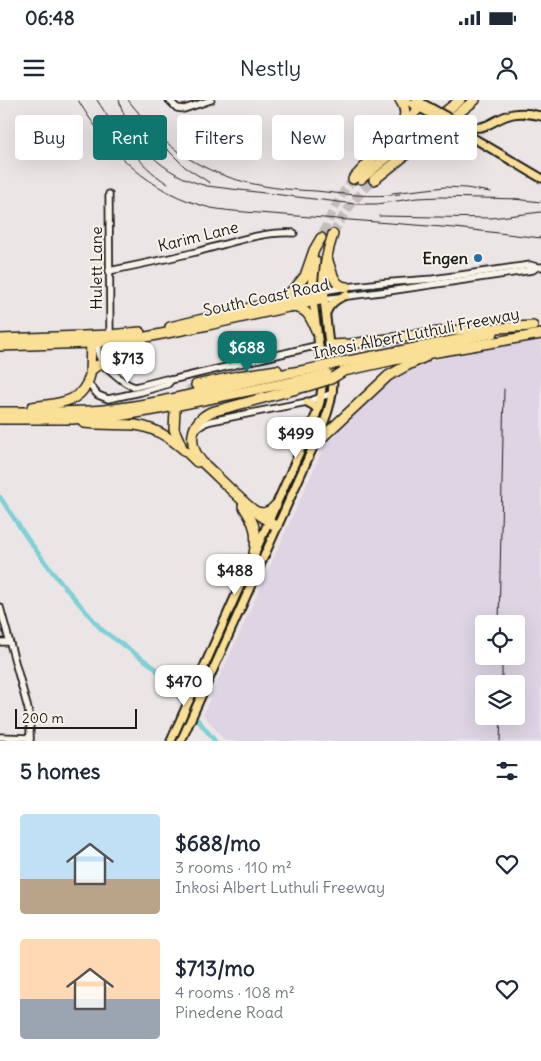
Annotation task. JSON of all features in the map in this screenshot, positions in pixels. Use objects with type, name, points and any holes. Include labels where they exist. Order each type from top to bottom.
[{"type":"highway","points":[[400,100],[405,115]]},
{"type":"highway","points":[[448,109],[453,100]]},
{"type":"highway","points":[[440,115],[460,100]]},
{"type":"highway","points":[[374,180],[472,102],[478,103],[485,100]]},
{"type":"highway","points":[[409,115],[419,103]]},
{"type":"highway","points":[[373,160],[357,179],[382,160]]},
{"type":"highway","points":[[324,295],[324,264],[333,234]]},
{"type":"highway","points":[[313,297],[313,272],[322,236],[314,250],[305,276],[283,304],[303,309],[310,316],[316,330]]},
{"type":"highway","points":[[327,255],[338,284],[346,291]]},
{"type":"highway","name":"South Coast Road","points":[[0,346],[53,340],[110,339],[136,336],[324,295]]},
{"type":"highway","points":[[330,345],[351,344],[446,331],[537,325]]},
{"type":"highway","name":"Inkosi Albert Luthuli Freeway","points":[[0,414],[72,419],[154,410],[307,378],[344,366],[537,325]]},
{"type":"highway","name":"Inkosi Albert Luthuli Freeway","points":[[344,366],[541,334]]},
{"type":"highway","name":"South Coast Road","points":[[0,339],[42,341]]},
{"type":"highway","points":[[14,415],[33,407],[62,403],[83,391],[88,381],[94,339]]},
{"type":"highway","name":"South Coast Road","points":[[53,340],[77,343],[94,339]]},
{"type":"highway","points":[[77,343],[84,350],[91,365]]},
{"type":"highway","points":[[314,446],[388,376],[439,351]]},
{"type":"highway","points":[[91,365],[104,365]]},
{"type":"highway","points":[[276,529],[267,524],[197,456],[193,446],[194,432],[200,419],[211,412],[307,378],[331,379],[344,366]]},
{"type":"highway","points":[[196,385],[264,372],[280,370],[295,372]]},
{"type":"highway","name":"Inkosi Albert Luthuli Freeway","points":[[14,415],[75,412],[128,406],[295,372],[307,378]]},
{"type":"highway","points":[[175,410],[174,429],[182,448]]},
{"type":"highway","points":[[72,419],[85,423],[135,425],[159,432],[182,448],[260,523],[267,524]]},
{"type":"highway","points":[[243,506],[255,527],[254,554]]},
{"type":"highway","points":[[252,509],[267,513],[276,506]]},
{"type":"main road","points":[[405,100],[419,103],[437,115]]},
{"type":"main road","points":[[477,128],[512,114],[522,113],[541,116]]},
{"type":"main road","points":[[486,126],[481,135],[494,150]]},
{"type":"main road","points":[[477,139],[541,178]]},
{"type":"main road","points":[[326,314],[328,308],[346,291]]},
{"type":"main road","points":[[181,741],[328,412],[334,381],[324,295]]},
{"type":"main road","points":[[172,741],[318,410],[321,398],[321,361],[313,297]]},
{"type":"main road","points":[[307,402],[318,410]]},
{"type":"street","points":[[169,100],[177,108],[184,109],[212,100]]},
{"type":"street","name":"Hulett Lane","points":[[109,194],[110,339]]},
{"type":"street","name":"Karim Lane","points":[[109,271],[194,253],[257,236],[280,233],[294,234]]},
{"type":"street","name":"South Coast Road","points":[[324,295],[381,283],[409,285],[520,269],[533,270],[539,267]]},
{"type":"street","points":[[94,339],[98,356],[104,365],[130,386],[140,386],[166,379],[171,380],[319,345]]},
{"type":"street","points":[[88,381],[94,392],[102,398],[108,398],[168,384],[171,380]]},
{"type":"street","points":[[130,386],[131,394]]},
{"type":"street","points":[[194,432],[200,426],[211,421],[307,402],[333,393]]},
{"type":"street","points":[[0,607],[28,709],[30,739],[0,737]]},
{"type":"street","points":[[0,642],[10,642]]},
{"type":"shaded area","points":[[541,339],[541,741],[225,741],[203,714],[336,420],[406,370],[445,357]]},
{"type":"waterway","points":[[0,497],[27,538],[57,578],[102,630],[154,667],[215,741]]},
{"type":"tunnel","points":[[323,233],[336,205],[353,179]]},
{"type":"tunnel","points":[[333,234],[351,205],[374,180]]},
{"type":"tunnel","points":[[179,400],[196,385]]},
{"type":"railway","points":[[78,100],[104,137],[133,168],[169,192],[211,208],[455,228],[541,238]]},
{"type":"railway","points":[[97,100],[137,157],[146,167],[168,184]]},
{"type":"railway","points":[[119,100],[124,116],[132,130],[151,155],[176,174],[207,186],[355,204],[377,204],[417,198],[441,197],[520,199]]},
{"type":"railway","points":[[128,100],[166,142],[190,159],[230,178],[288,189],[368,196],[400,194]]},
{"type":"railway","points":[[167,149],[185,167],[210,183]]},
{"type":"railway","points":[[392,193],[445,187],[491,192]]},
{"type":"railway","points":[[514,199],[541,202]]},
{"type":"railway","points":[[379,216],[491,218],[541,212]]},
{"type":"railway","points":[[499,615],[504,389]]},
{"type":"railway","points":[[502,665],[502,675]]},
{"type":"railway","points":[[500,741],[501,725]]},
{"type":"place","name":"Engen","points":[[478,258]]}]
